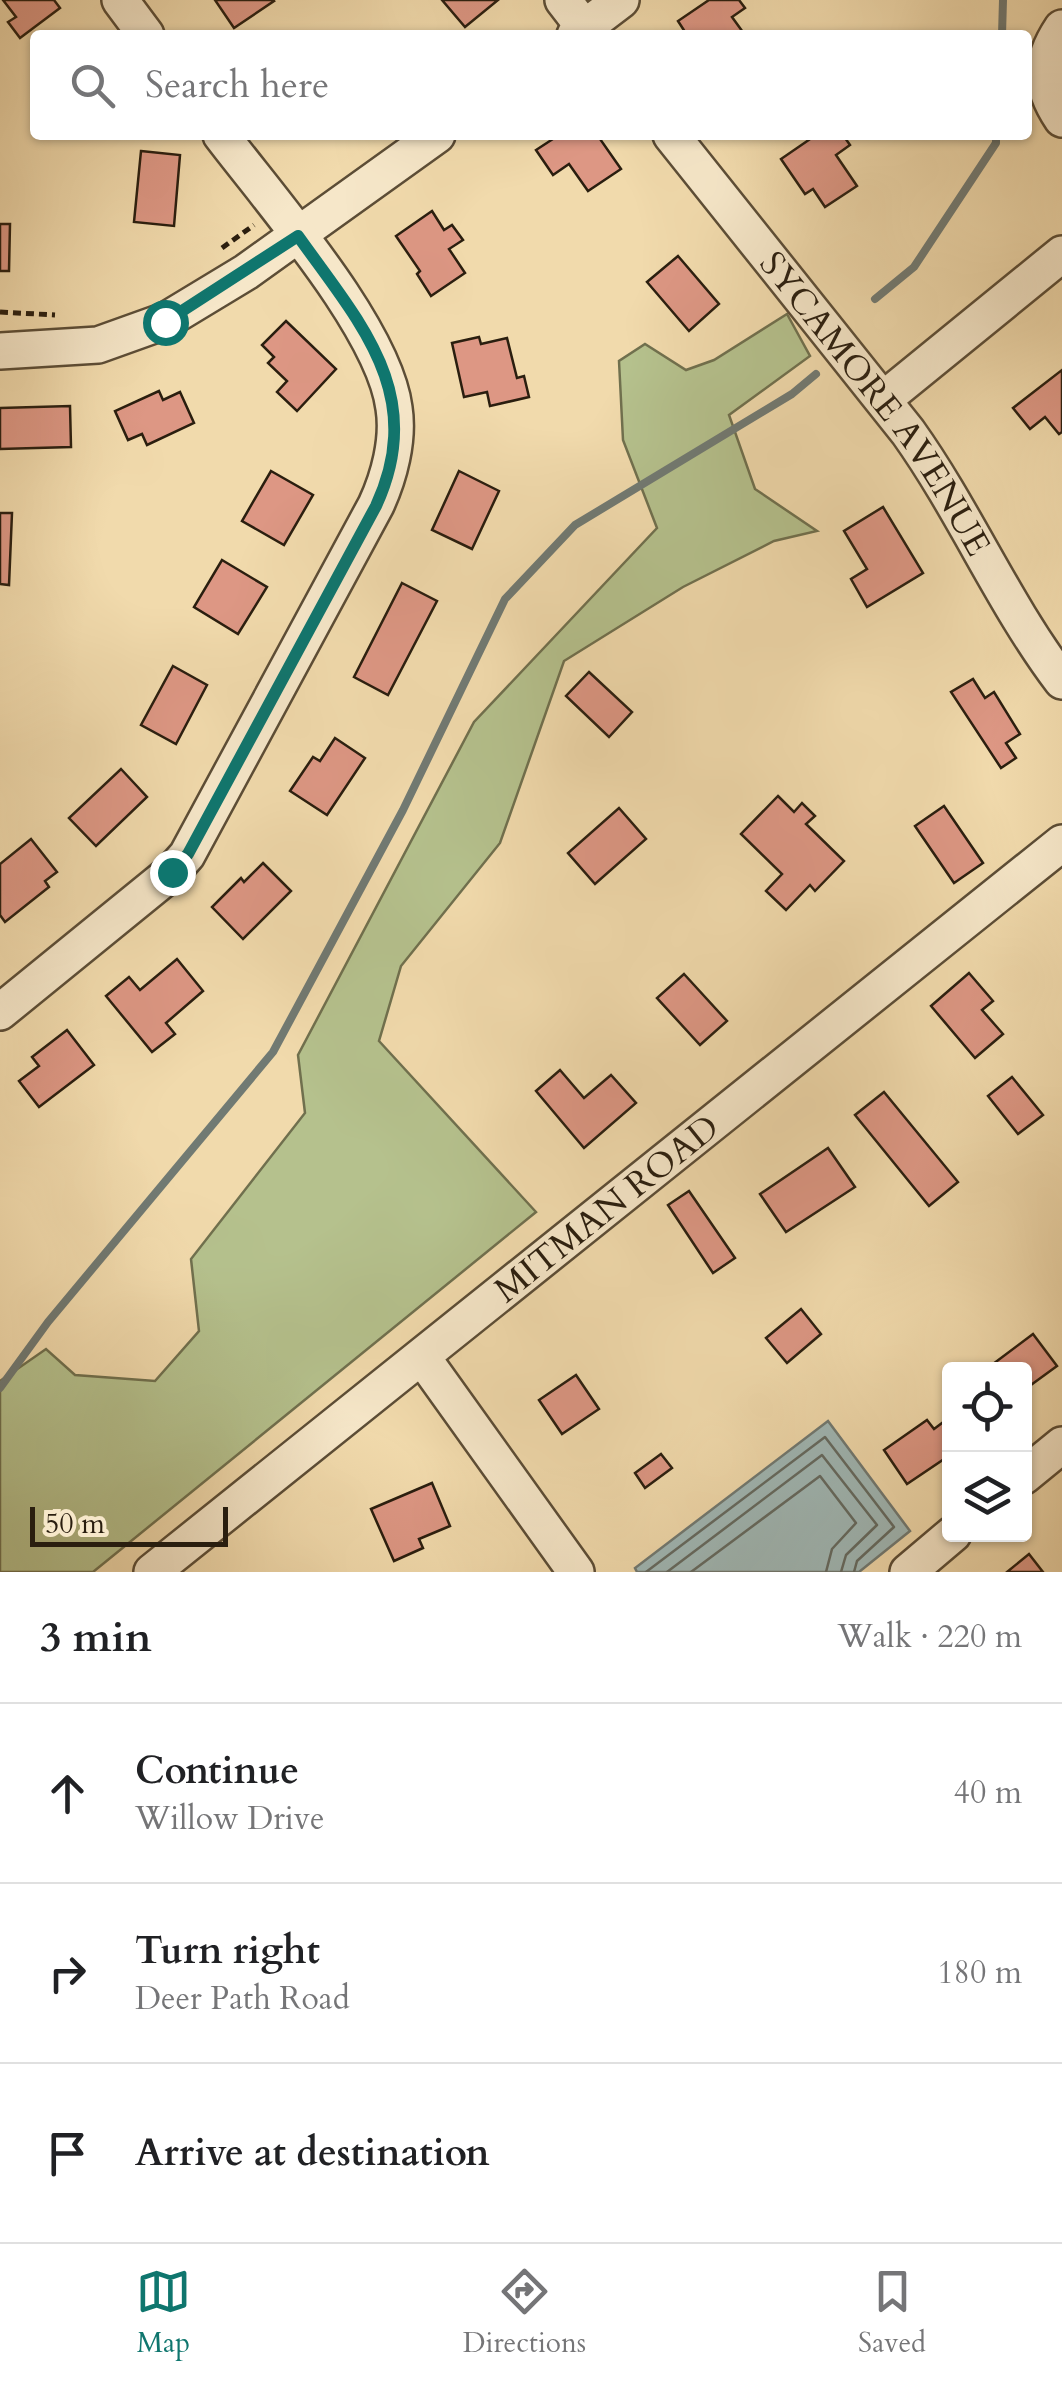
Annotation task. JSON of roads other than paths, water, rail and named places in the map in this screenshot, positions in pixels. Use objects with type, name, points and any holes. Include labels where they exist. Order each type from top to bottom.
[{"type":"street","points":[[120,0],[142,30]]},
{"type":"street","points":[[563,0],[581,30]]},
{"type":"street","points":[[586,30],[621,0]]},
{"type":"street","points":[[1054,40],[1045,74],[1050,101],[1062,119]]},
{"type":"street","points":[[0,1012],[172,872],[188,854],[386,484],[395,411],[389,386],[355,316],[225,140]]},
{"type":"street","points":[[0,351],[98,345],[165,322],[287,222],[428,140]]},
{"type":"street","name":"SYCAMORE AVENUE","points":[[674,140],[884,400],[934,470],[1019,618],[1062,682]]},
{"type":"street","points":[[884,400],[1062,254]]},
{"type":"street","name":"MITMAN ROAD","points":[[152,1572],[1062,842]]},
{"type":"street","points":[[422,1357],[576,1572]]},
{"type":"street","points":[[1032,1469],[1062,1444]]},
{"type":"street","points":[[908,1572],[944,1542]]},
{"type":"water","points":[[828,1421],[910,1531],[859,1572],[637,1572],[635,1568]]},
{"type":"waterway","points":[[1002,30],[1003,0]]},
{"type":"waterway","points":[[875,299],[914,267],[996,140]]},
{"type":"waterway","points":[[0,1388],[48,1322],[273,1052],[403,810],[505,599],[575,525],[792,394],[816,374]]}]
